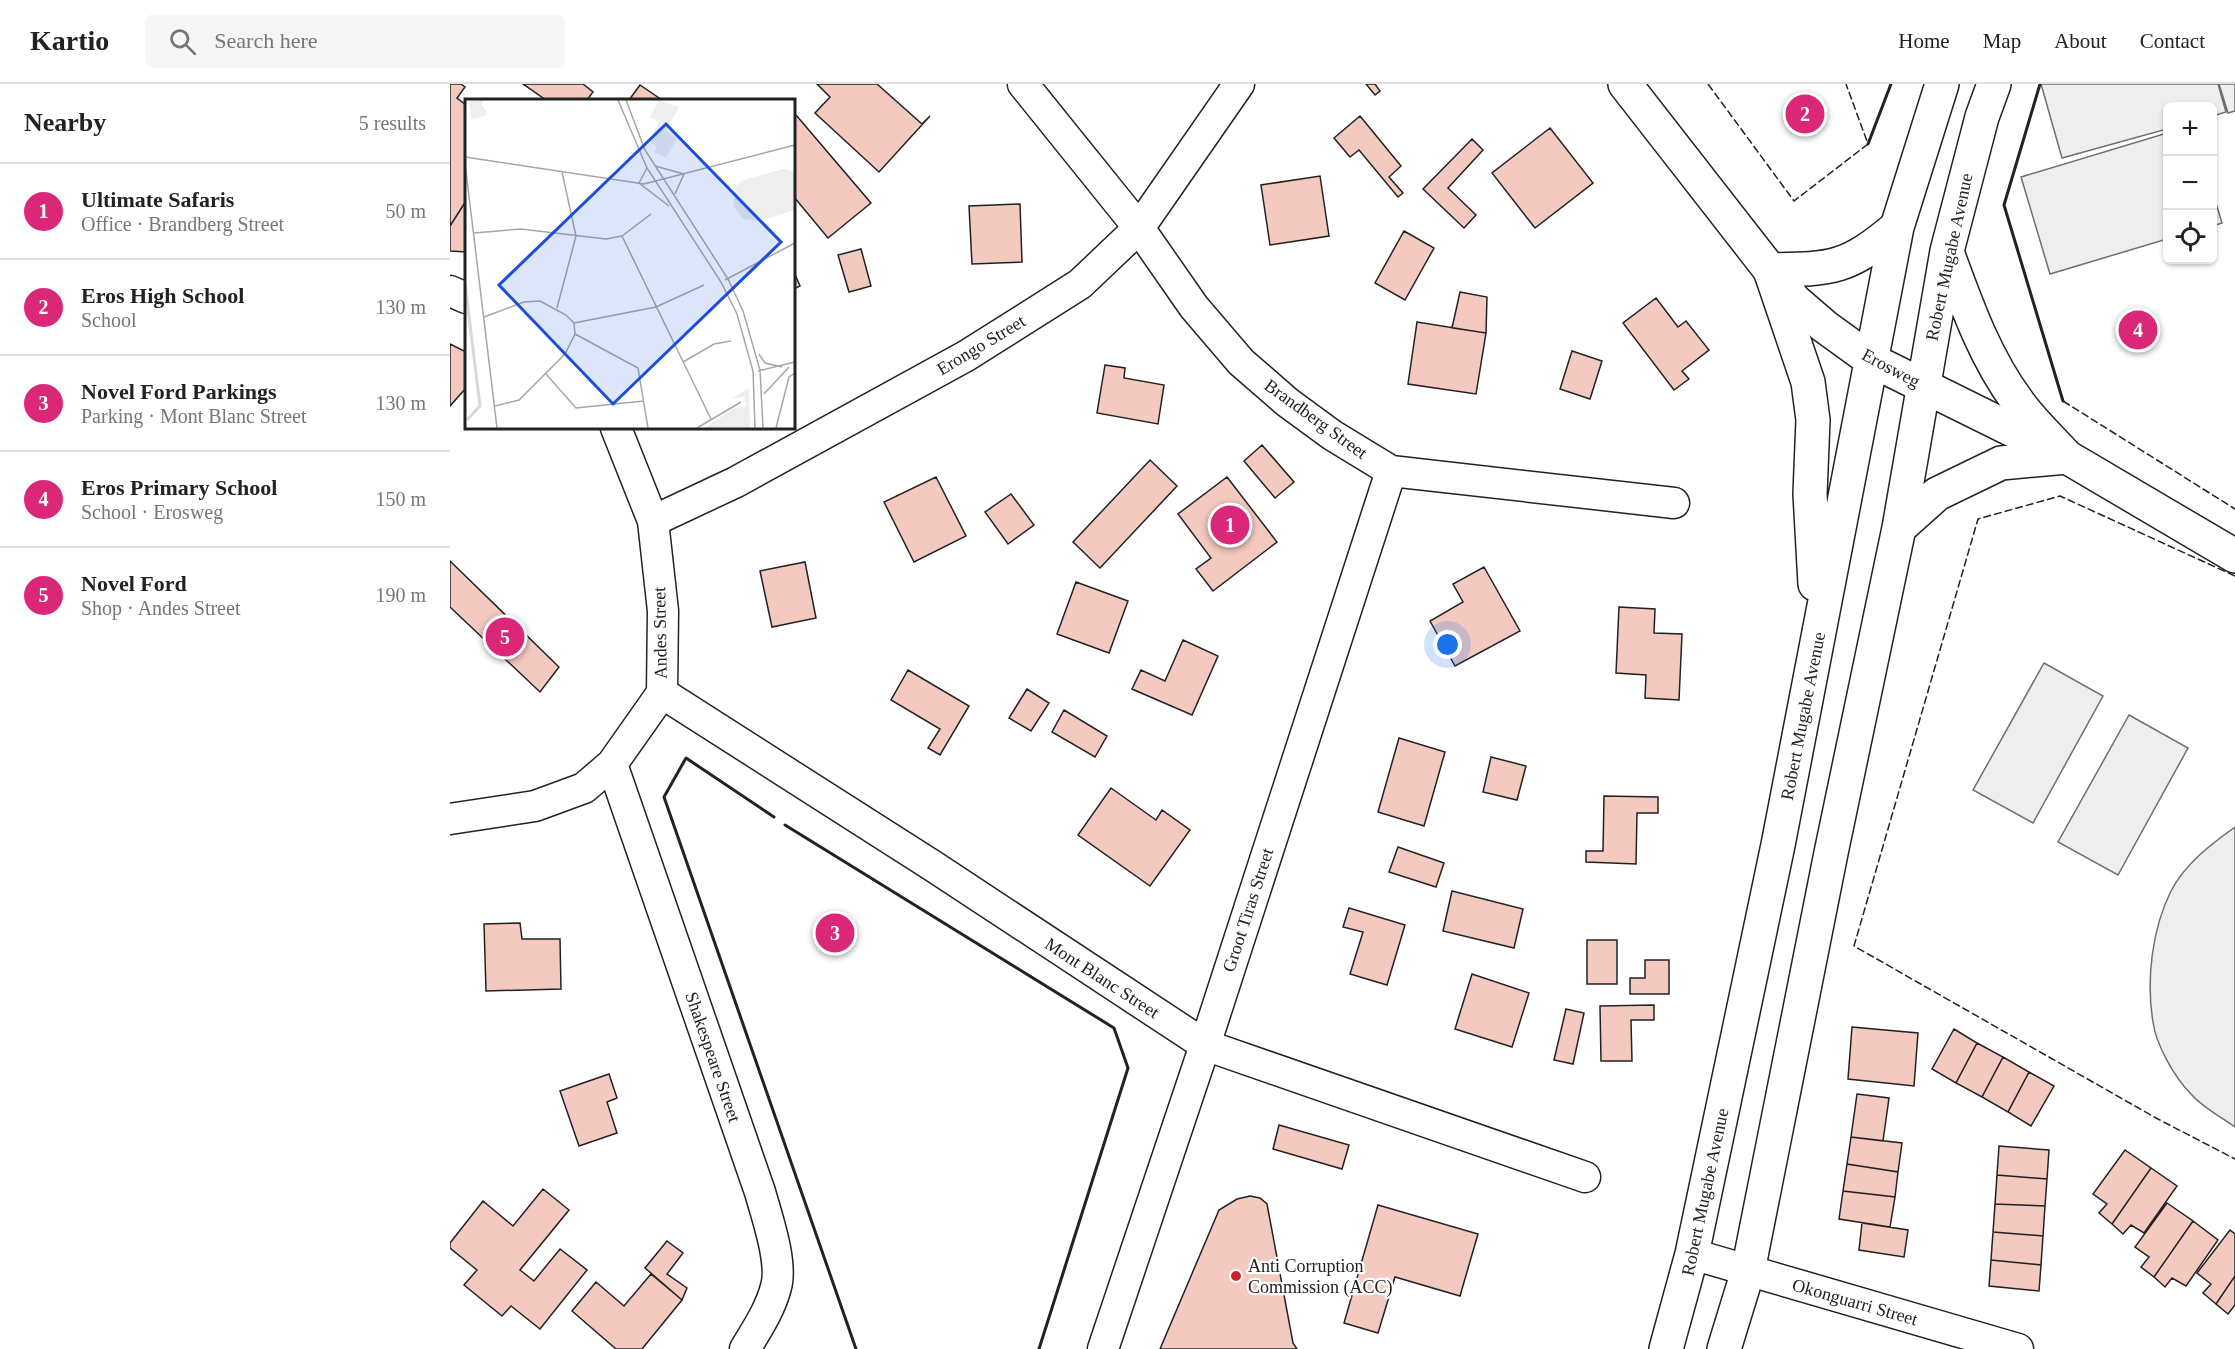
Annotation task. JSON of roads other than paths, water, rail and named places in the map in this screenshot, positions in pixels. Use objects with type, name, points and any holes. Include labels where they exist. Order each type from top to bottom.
[{"type":"main road","name":"Erosweg","points":[[1625,84],[1770,270],[1796,301],[1824,326],[1871,360],[2067,458],[2235,556]]},
{"type":"main road","name":"Robert Mugabe Avenue","points":[[1666,1349],[1692,1254],[1821,627],[1838,525],[1897,227],[1942,84]]},
{"type":"main road","name":"Robert Mugabe Avenue","points":[[1724,1349],[1748,1271],[1899,528],[1947,251],[1982,117],[1994,84]]},
{"type":"main road","points":[[1821,627],[1813,565],[1810,494],[1813,420],[1808,382],[1770,270],[1817,270],[1836,266],[1864,253],[1897,227]]},
{"type":"main road","points":[[1947,251],[1973,323],[1993,361],[2018,402],[2067,458]]},
{"type":"main road","points":[[1899,528],[1937,494],[2001,463],[2067,458]]},
{"type":"street","name":"Brandberg Street","points":[[1023,84],[1139,228],[1194,306],[1241,362],[1287,402],[1332,435],[1390,471],[1674,503]]},
{"type":"street","name":"Erongo Street","points":[[653,521],[735,482],[966,356],[1080,284],[1139,228],[1239,84]]},
{"type":"street","points":[[450,291],[465,298]]},
{"type":"street","name":"Andes Street","points":[[450,819],[535,806],[584,788],[612,764],[662,693],[663,611],[653,521],[616,429]]},
{"type":"street","name":"Groot Tiras Street","points":[[1103,1349],[1390,471]]},
{"type":"street","name":"Mont Blanc Street","points":[[662,693],[933,866],[1204,1045],[1585,1177]]},
{"type":"street","name":"Shakespeare Street","points":[[612,764],[760,1192],[775,1244],[777,1285],[763,1320],[745,1349]]},
{"type":"street","name":"Okonguarri Street","points":[[1692,1254],[2018,1349]]},
{"type":"place","name":"Eros High School","points":[[1805,114]]},
{"type":"place","name":"Eros Primary School","points":[[2138,330]]},
{"type":"place","name":"Ultimate Safaris","points":[[1230,525]]},
{"type":"place","name":"Novel Ford","points":[[505,637]]},
{"type":"place","name":"Novel Ford Parkings","points":[[835,933]]},
{"type":"place","name":"Anti Corruption Commission (ACC)","points":[[1236,1276]]}]
